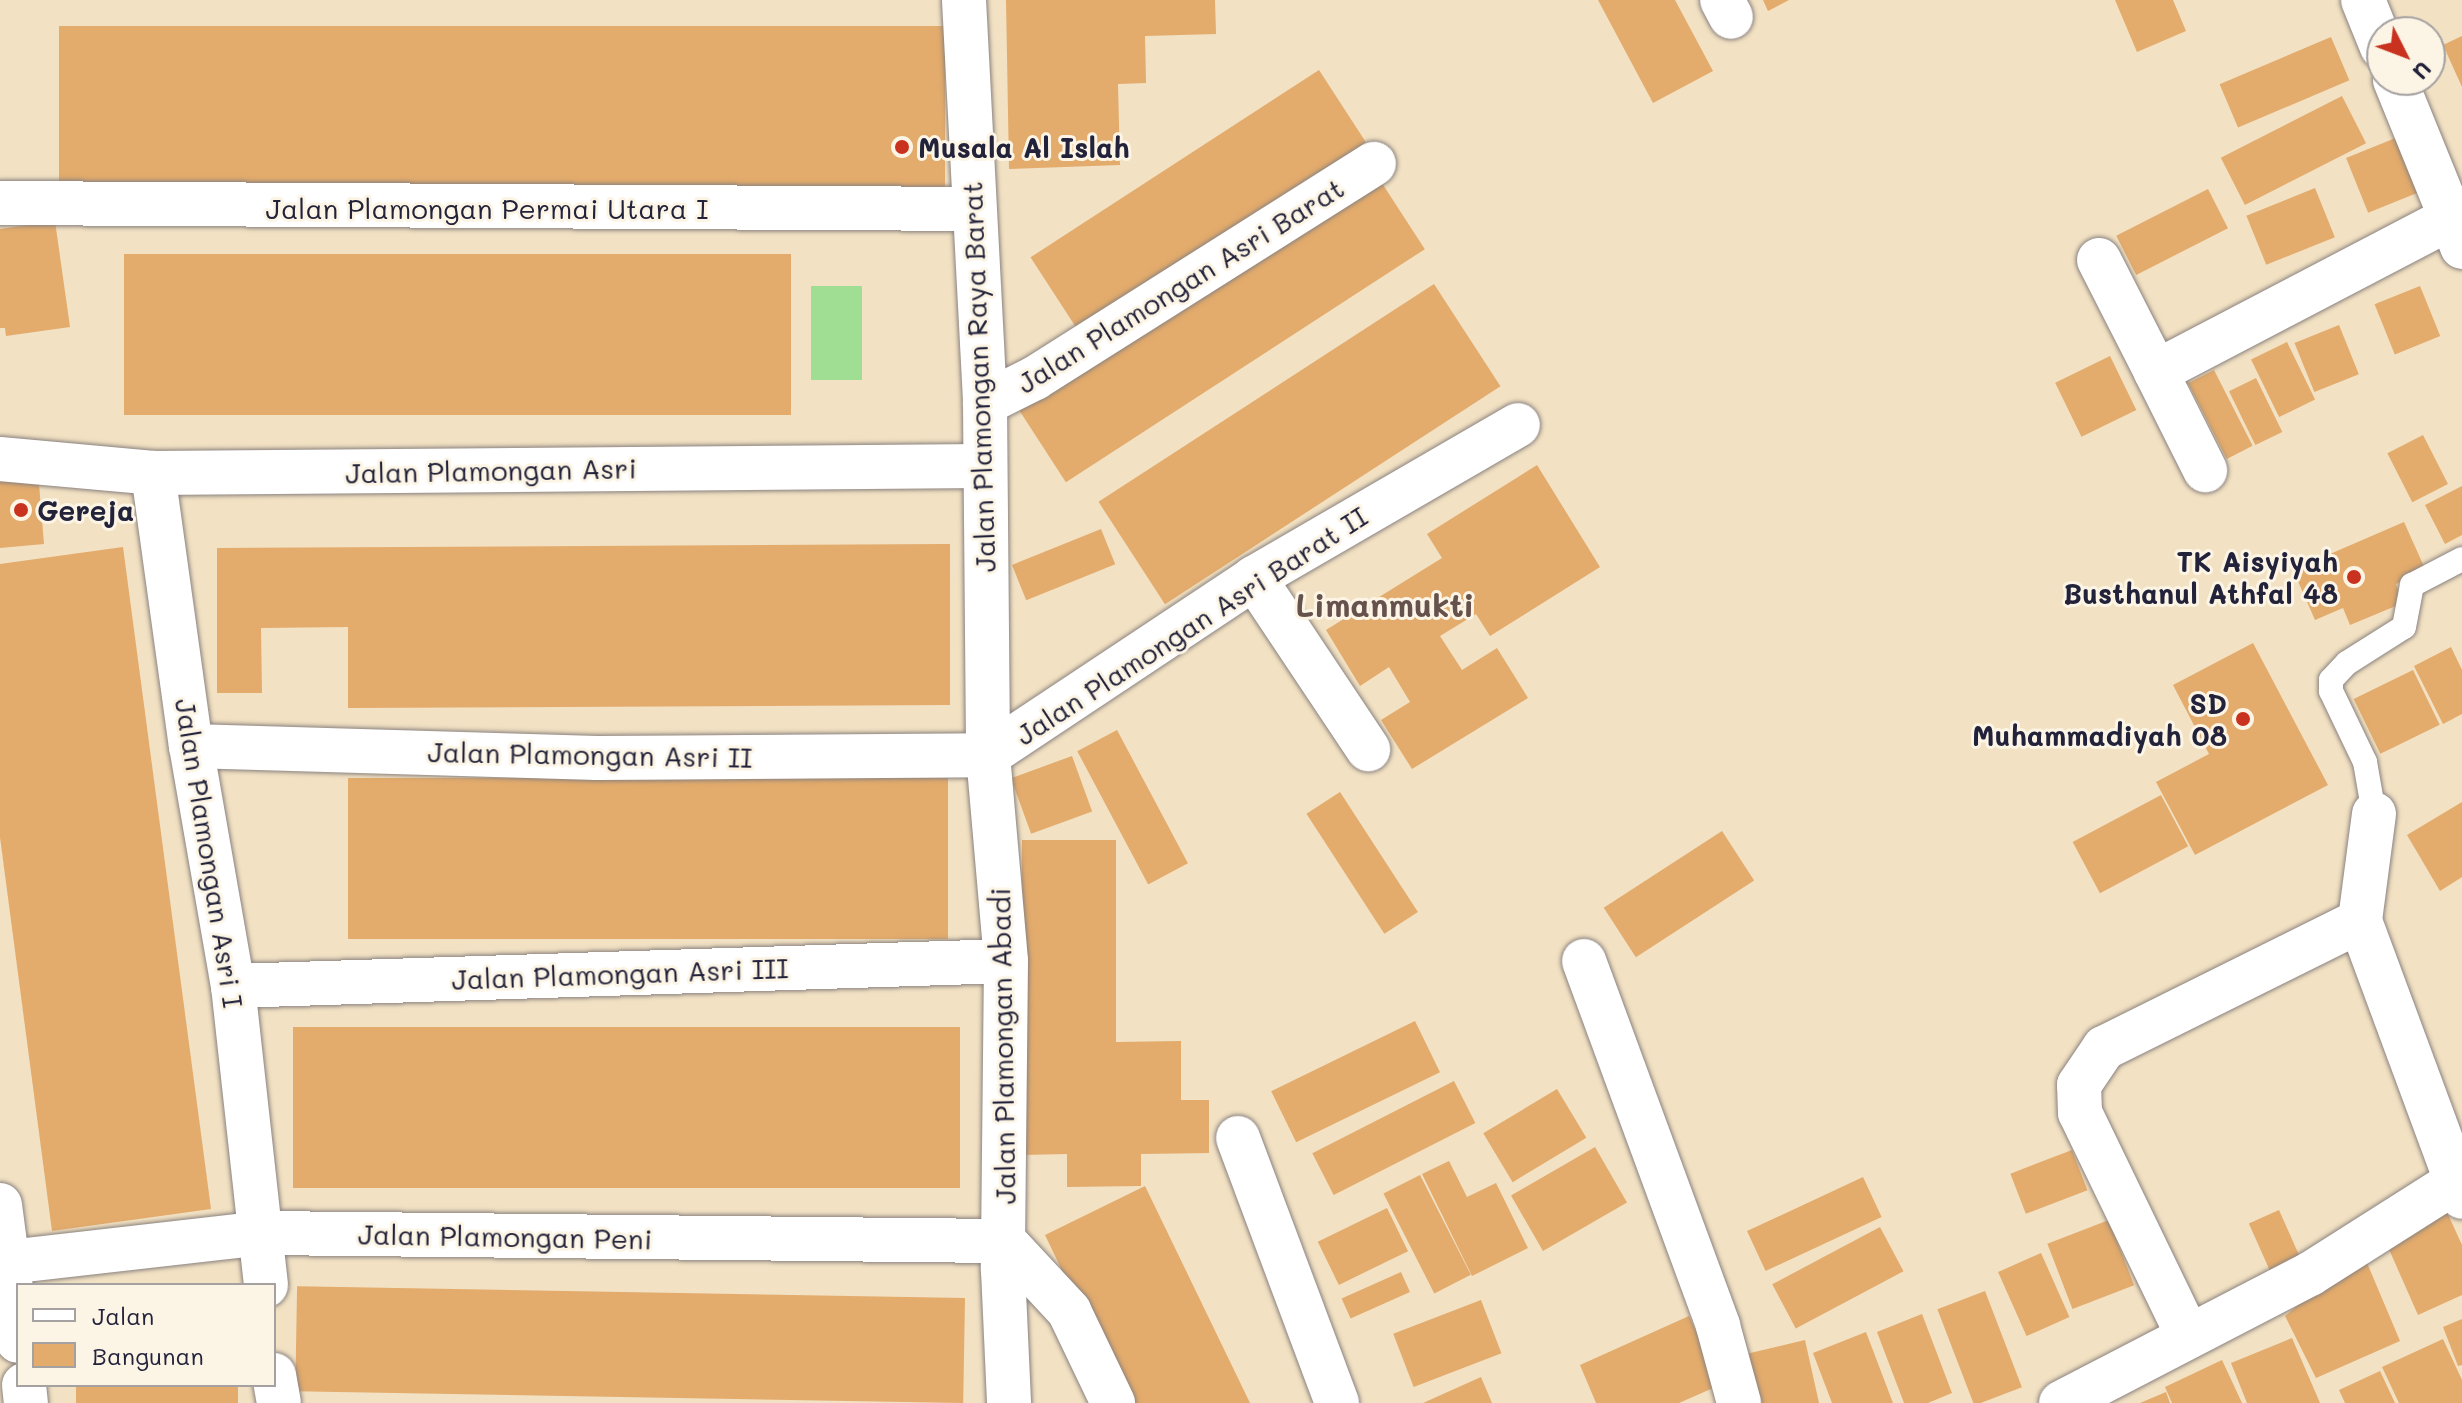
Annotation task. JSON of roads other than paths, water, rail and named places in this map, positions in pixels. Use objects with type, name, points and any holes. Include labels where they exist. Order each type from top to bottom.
[{"type":"street","name":"Jalan Plamongan Raya Barat","points":[[964,0],[985,403],[982,466],[988,755]]},
{"type":"street","points":[[2156,372],[2458,226],[2402,96]]},
{"type":"street","name":"Jalan Plamongan Asri Barat","points":[[985,403],[1035,378],[1374,164]]},
{"type":"street","name":"Jalan Plamongan Permai Utara I","points":[[0,203],[974,209]]},
{"type":"street","points":[[2099,260],[2205,470]]},
{"type":"street","name":"Jalan Plamongan Asri Barat II","points":[[988,755],[1254,578],[1518,425]]},
{"type":"street","name":"Jalan Plamongan Asri","points":[[0,459],[153,473],[982,466]]},
{"type":"street","name":"Jalan Plamongan Asri I","points":[[153,473],[191,746],[233,986],[266,1283]]},
{"type":"street","points":[[1254,578],[1368,749]]},
{"type":"street","name":"Jalan Plamongan Asri II","points":[[191,746],[597,758],[988,755]]},
{"type":"street","name":"Jalan Plamongan Abadi","points":[[988,755],[1006,961],[1004,1241],[1009,1403]]},
{"type":"street","points":[[2061,1403],[2310,1274],[2458,1190],[2360,921],[2374,814]]},
{"type":"street","points":[[2188,1336],[2080,1113],[2079,1085],[2104,1048],[2360,921]]},
{"type":"street","name":"Jalan Plamongan Asri III","points":[[233,986],[1006,961]]},
{"type":"street","points":[[1584,961],[1718,1326],[1739,1403]]},
{"type":"street","points":[[1238,1138],[1337,1403]]},
{"type":"street","points":[[0,1205],[16,1325]]},
{"type":"street","name":"Jalan Plamongan Peni","points":[[8,1262],[262,1233],[1004,1241]]},
{"type":"street","name":"Jalan Plamongan Abadi","points":[[1004,1241],[1069,1311],[1113,1403]]},
{"type":"lane","points":[[2374,814],[2365,762],[2334,697],[2331,680],[2347,663],[2404,627],[2412,585],[2462,559]]},
{"type":"place","name":"Musala Al Islah","points":[[902,147]]},
{"type":"place","name":"Gereja","points":[[21,510]]},
{"type":"place","name":"TK Aisyiyah Busthanul Athfal 48","points":[[2354,577]]},
{"type":"place","name":"SD Muhammadiyah 08","points":[[2243,719]]},
{"type":"district","name":"Limanmukti","points":[[1385,604]]}]
